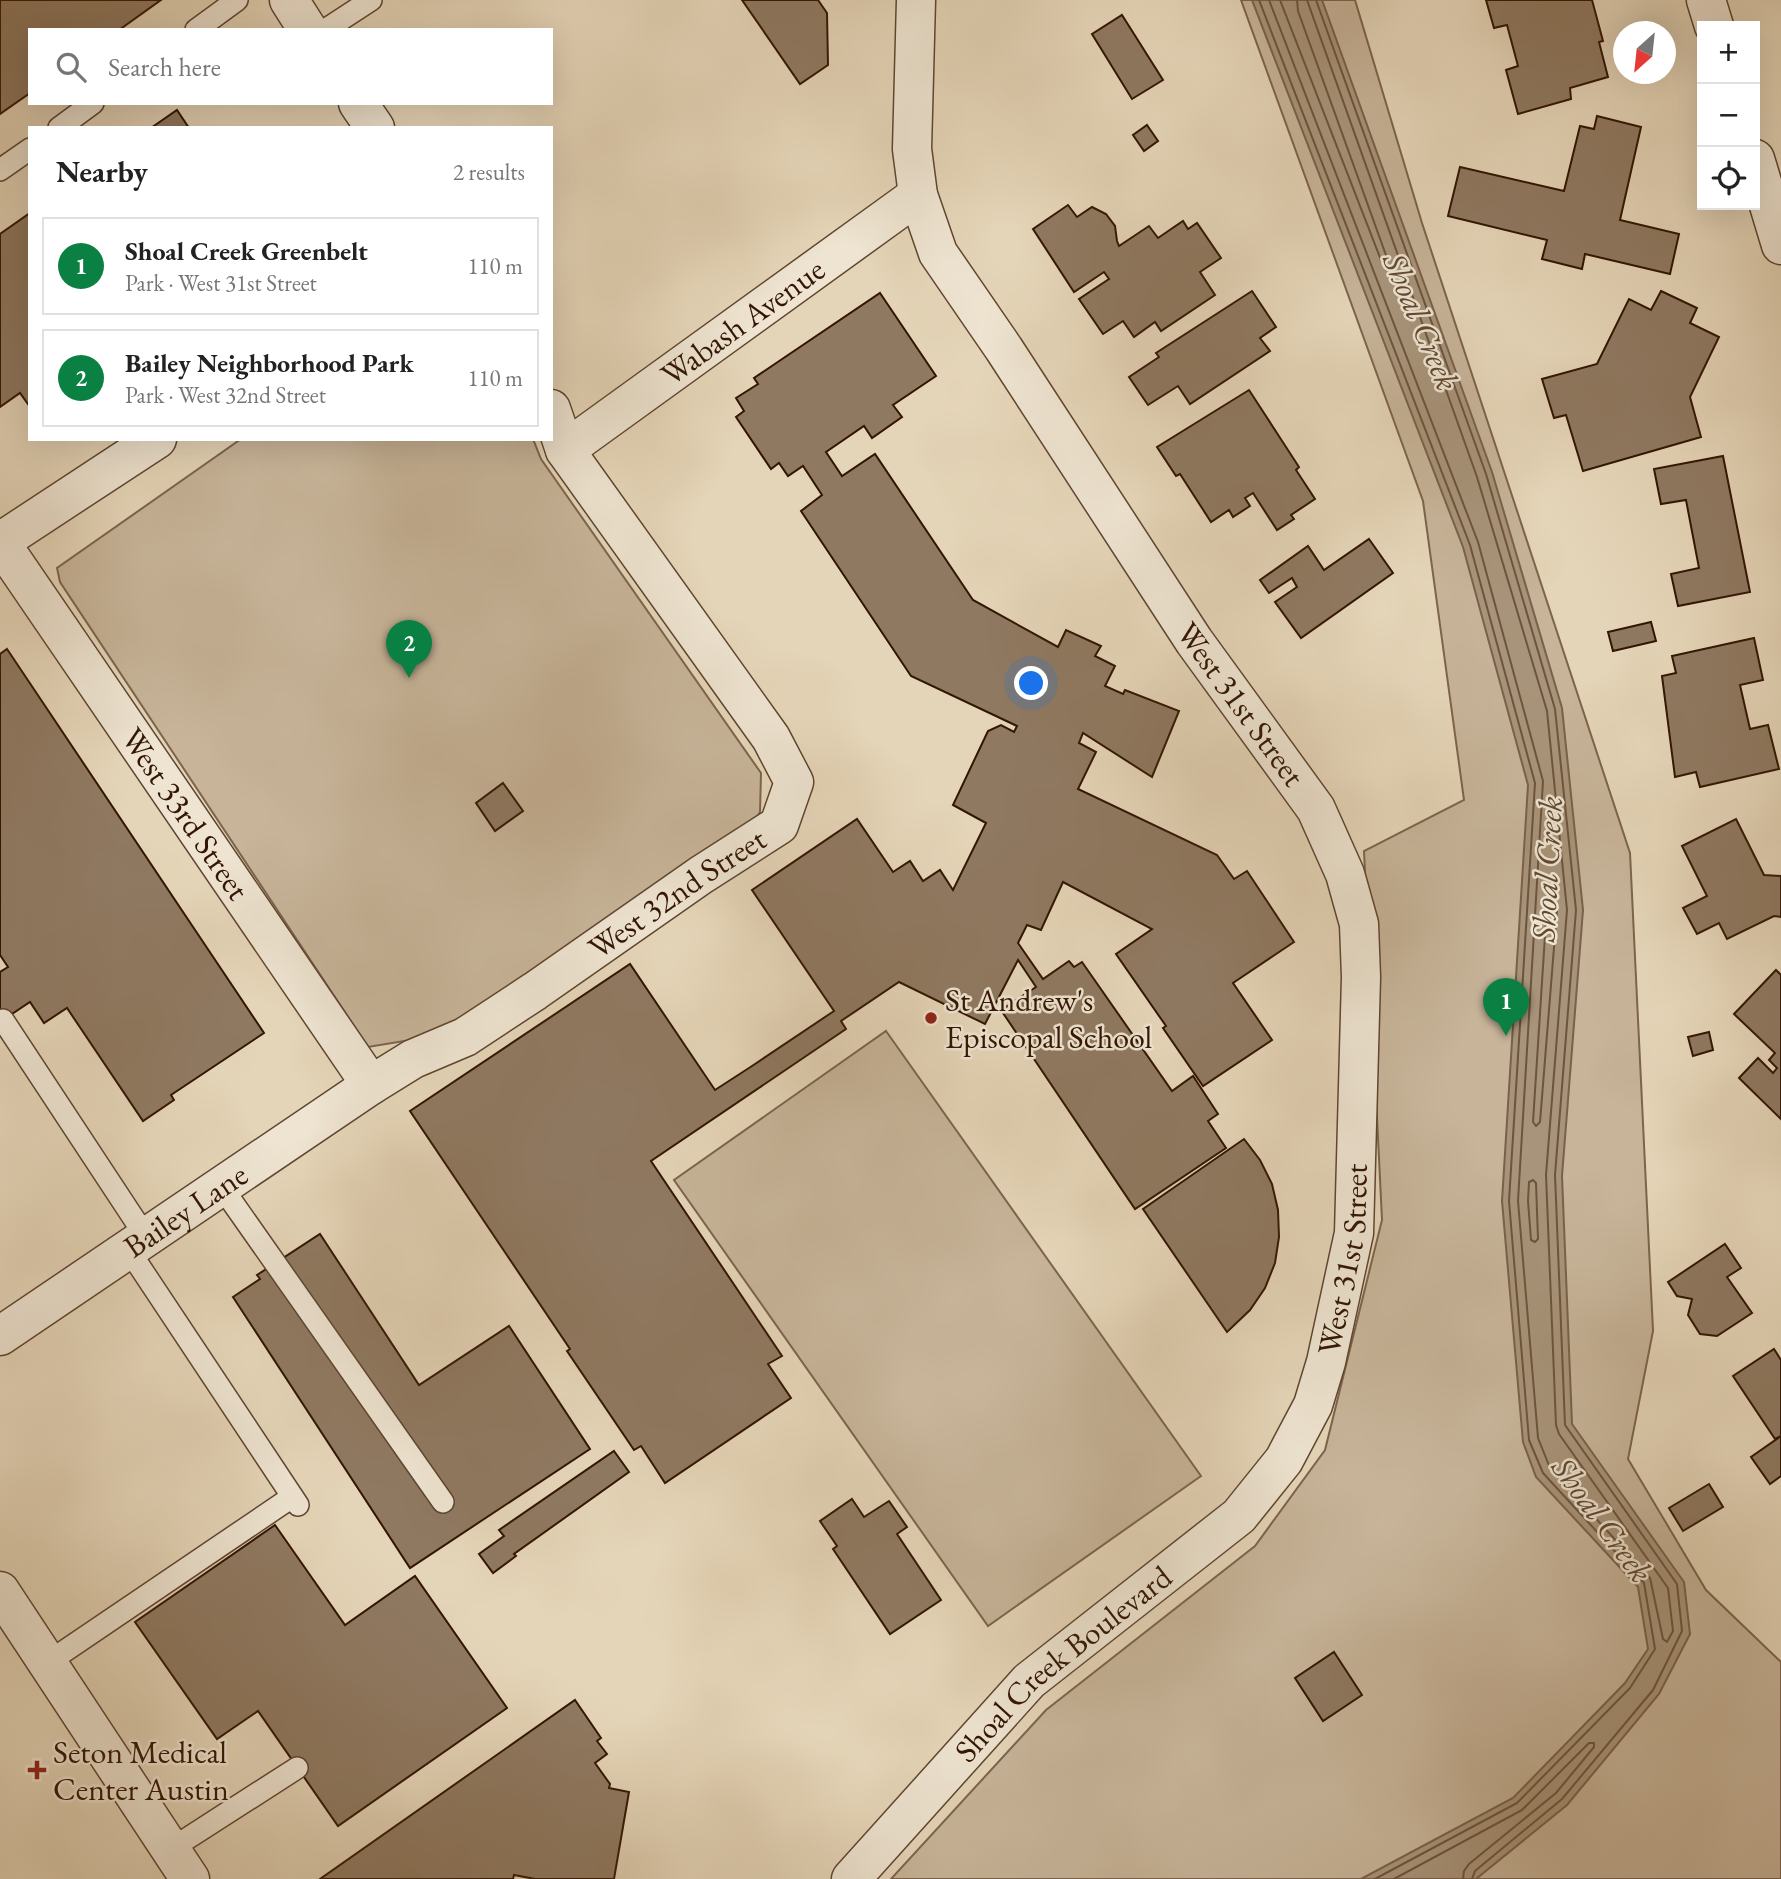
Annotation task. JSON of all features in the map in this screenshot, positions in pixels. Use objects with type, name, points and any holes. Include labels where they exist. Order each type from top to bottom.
[{"type":"street","points":[[289,0],[308,28]]},
{"type":"street","name":"West 31st Street","points":[[916,0],[912,149],[918,195],[938,253],[1004,349],[1194,641],[1316,809],[1345,874],[1359,924],[1361,977],[1354,1233],[1326,1362],[1313,1405],[1284,1460]]},
{"type":"street","points":[[1706,0],[1712,21]]},
{"type":"street","points":[[359,105],[374,126]]},
{"type":"street","points":[[1760,175],[1781,244]]},
{"type":"street","name":"Wabash Avenue","points":[[565,450],[918,195]]},
{"type":"street","name":"West 32nd Street","points":[[371,1085],[412,1059],[465,1037],[701,874],[779,825],[794,782],[771,738],[565,450],[553,415]]},
{"type":"street","points":[[0,542],[154,441]]},
{"type":"street","name":"West 33rd Street","points":[[0,542],[371,1085]]},
{"type":"street","name":"Bailey Lane","points":[[0,1336],[371,1085]]},
{"type":"street","name":"Shoal Creek Boulevard","points":[[851,1879],[1028,1681],[1239,1516],[1284,1460]]},
{"type":"street","points":[[0,1591],[180,1864]]},
{"type":"lane","points":[[199,28],[237,0]]},
{"type":"lane","points":[[328,28],[371,0]]},
{"type":"lane","points":[[62,126],[90,105]]},
{"type":"lane","points":[[0,170],[28,150]]},
{"type":"lane","points":[[3,1020],[295,1501],[47,1663]]},
{"type":"lane","points":[[221,1186],[443,1502]]},
{"type":"lane","points":[[180,1864],[298,1768]]},
{"type":"shaded area","points":[[1241,0],[1355,0],[1422,223],[1630,853],[1653,1331],[1628,1459],[1706,1590],[1781,1662],[1781,1879],[891,1879],[1046,1710],[1255,1546],[1325,1450],[1382,1220],[1364,851],[1464,800],[1423,501]]},
{"type":"shaded area","points":[[238,441],[534,441],[541,459],[761,773],[760,812],[747,832],[459,1032],[368,1047],[60,582],[57,568]]},
{"type":"shaded area","points":[[886,1031],[1201,1476],[988,1626],[674,1180]]},
{"type":"water","name":"Shoal Creek","points":[[1252,0],[1322,0],[1492,472],[1562,708],[1583,910],[1562,1176],[1572,1424],[1684,1582],[1690,1634],[1659,1694],[1567,1805],[1476,1879],[1361,1879],[1513,1798],[1625,1683],[1648,1649],[1638,1587],[1536,1477],[1523,1442],[1502,1201],[1528,785],[1463,547]]},
{"type":"building","points":[[0,0],[161,0],[122,28],[28,28],[28,94],[0,114]]},
{"type":"building","points":[[742,0],[818,0],[827,13],[828,65],[800,84]]},
{"type":"building","points":[[1486,0],[1592,0],[1603,41],[1599,42],[1608,77],[1570,88],[1571,99],[1518,114],[1506,70],[1518,66],[1507,25],[1494,28]]},
{"type":"building","points":[[1122,15],[1163,80],[1132,99],[1092,34]]},
{"type":"building","points":[[177,110],[188,126],[154,126]]},
{"type":"building","points":[[1597,116],[1641,127],[1620,220],[1679,234],[1670,274],[1585,254],[1582,269],[1542,259],[1547,240],[1448,216],[1460,167],[1564,191],[1580,126],[1594,129]]},
{"type":"building","points":[[1147,125],[1158,141],[1144,151],[1133,135]]},
{"type":"building","points":[[1068,205],[1077,217],[1092,207],[1106,214],[1115,226],[1119,246],[1149,226],[1158,238],[1183,221],[1188,229],[1197,223],[1221,258],[1200,272],[1215,295],[1161,331],[1155,322],[1134,337],[1123,321],[1103,334],[1079,299],[1109,279],[1104,272],[1074,292],[1033,229]]},
{"type":"building","points":[[28,214],[28,404],[20,393],[0,407],[0,234]]},
{"type":"building","points":[[1252,291],[1276,327],[1260,338],[1270,351],[1190,404],[1178,386],[1148,405],[1129,377],[1159,357],[1156,353]]},
{"type":"building","points":[[1661,291],[1697,308],[1690,323],[1719,337],[1690,397],[1701,437],[1583,471],[1566,415],[1554,418],[1542,379],[1597,364],[1629,299],[1651,310]]},
{"type":"building","points":[[880,293],[936,376],[893,405],[902,417],[872,438],[864,426],[826,452],[842,476],[875,454],[973,600],[1058,647],[1066,630],[1101,646],[1095,656],[1115,666],[1105,686],[1123,694],[1125,690],[1179,711],[1152,777],[1083,733],[1079,743],[1096,752],[1078,789],[1217,855],[1234,879],[1247,871],[1294,942],[1233,983],[1272,1040],[1203,1086],[1163,1028],[1166,1026],[1116,954],[1152,929],[1063,882],[1041,930],[1027,925],[1018,943],[1043,979],[1069,961],[1074,967],[1082,962],[1172,1091],[1193,1076],[1218,1114],[1208,1121],[1226,1148],[1135,1209],[1001,1010],[1036,987],[1018,960],[985,1024],[899,982],[841,1021],[846,1029],[651,1161],[782,1356],[768,1364],[791,1398],[665,1483],[641,1446],[634,1450],[567,1351],[570,1349],[410,1111],[630,964],[715,1090],[752,1066],[834,1011],[752,890],[857,819],[893,872],[910,861],[923,881],[940,870],[953,890],[986,823],[953,805],[988,731],[1001,725],[1014,732],[1017,726],[911,676],[801,511],[822,495],[803,466],[788,476],[779,463],[771,469],[736,417],[744,411],[736,398],[758,384],[754,378]]},
{"type":"building","points":[[1249,390],[1299,467],[1296,470],[1315,499],[1291,515],[1294,519],[1277,530],[1253,493],[1245,498],[1250,506],[1233,517],[1229,510],[1211,522],[1180,474],[1176,476],[1157,447]]},
{"type":"building","points":[[1723,456],[1750,592],[1678,606],[1671,574],[1699,568],[1686,500],[1661,504],[1654,469]]},
{"type":"building","points":[[1369,539],[1393,573],[1301,638],[1275,602],[1297,587],[1292,578],[1269,593],[1260,580],[1308,546],[1324,570]]},
{"type":"building","points":[[1651,622],[1656,641],[1613,651],[1608,632]]},
{"type":"building","points":[[1754,638],[1763,680],[1740,685],[1750,729],[1768,725],[1779,769],[1700,787],[1696,772],[1675,777],[1662,676],[1676,673],[1672,656]]},
{"type":"building","points":[[7,649],[264,1033],[171,1095],[174,1100],[143,1121],[67,1008],[44,1023],[30,1002],[0,1022],[0,972],[8,967],[0,955],[0,654]]},
{"type":"building","points":[[503,783],[523,811],[495,831],[476,803]]},
{"type":"building","points":[[1736,819],[1764,875],[1781,876],[1781,917],[1774,916],[1727,939],[1719,923],[1697,934],[1683,908],[1707,896],[1682,846]]},
{"type":"building","points":[[1776,970],[1781,975],[1781,1119],[1739,1078],[1758,1058],[1773,1073],[1777,1068],[1769,1060],[1775,1053],[1734,1014]]},
{"type":"building","points":[[1709,1032],[1713,1050],[1693,1056],[1688,1037]]},
{"type":"building","points":[[1244,1139],[1260,1160],[1272,1184],[1278,1210],[1279,1237],[1275,1263],[1265,1288],[1250,1310],[1227,1332],[1143,1209]]},
{"type":"building","points":[[320,1234],[419,1385],[509,1326],[590,1449],[410,1568],[233,1297],[260,1279],[257,1275]]},
{"type":"building","points":[[1725,1244],[1741,1268],[1727,1277],[1752,1313],[1717,1336],[1700,1334],[1688,1315],[1692,1299],[1677,1296],[1668,1282]]},
{"type":"building","points":[[1774,1349],[1781,1360],[1781,1436],[1775,1439],[1733,1376]]},
{"type":"building","points":[[1781,1436],[1781,1476],[1770,1484],[1751,1457]]},
{"type":"building","points":[[614,1451],[629,1472],[514,1554],[516,1556],[493,1573],[479,1554],[504,1536],[499,1530]]},
{"type":"building","points":[[1709,1484],[1723,1507],[1683,1531],[1669,1508]]},
{"type":"building","points":[[852,1499],[864,1517],[889,1501],[907,1527],[897,1534],[941,1600],[890,1634],[833,1549],[837,1546],[820,1521]]},
{"type":"building","points":[[275,1525],[345,1625],[415,1576],[507,1708],[338,1826],[258,1711],[217,1739],[135,1622]]},
{"type":"building","points":[[1334,1652],[1362,1695],[1323,1721],[1295,1678]]},
{"type":"building","points":[[575,1700],[601,1738],[597,1741],[607,1754],[595,1763],[610,1784],[609,1788],[629,1792],[614,1879],[535,1879],[514,1875],[513,1879],[320,1879]]},
{"type":"place","name":"Bailey Neighborhood Park","points":[[409,678]]},
{"type":"place","name":"St Andrew's Episcopal School","points":[[931,1018]]},
{"type":"place","name":"Shoal Creek Greenbelt","points":[[1506,1036]]},
{"type":"place","name":"Seton Medical Center Austin","points":[[37,1770]]}]
